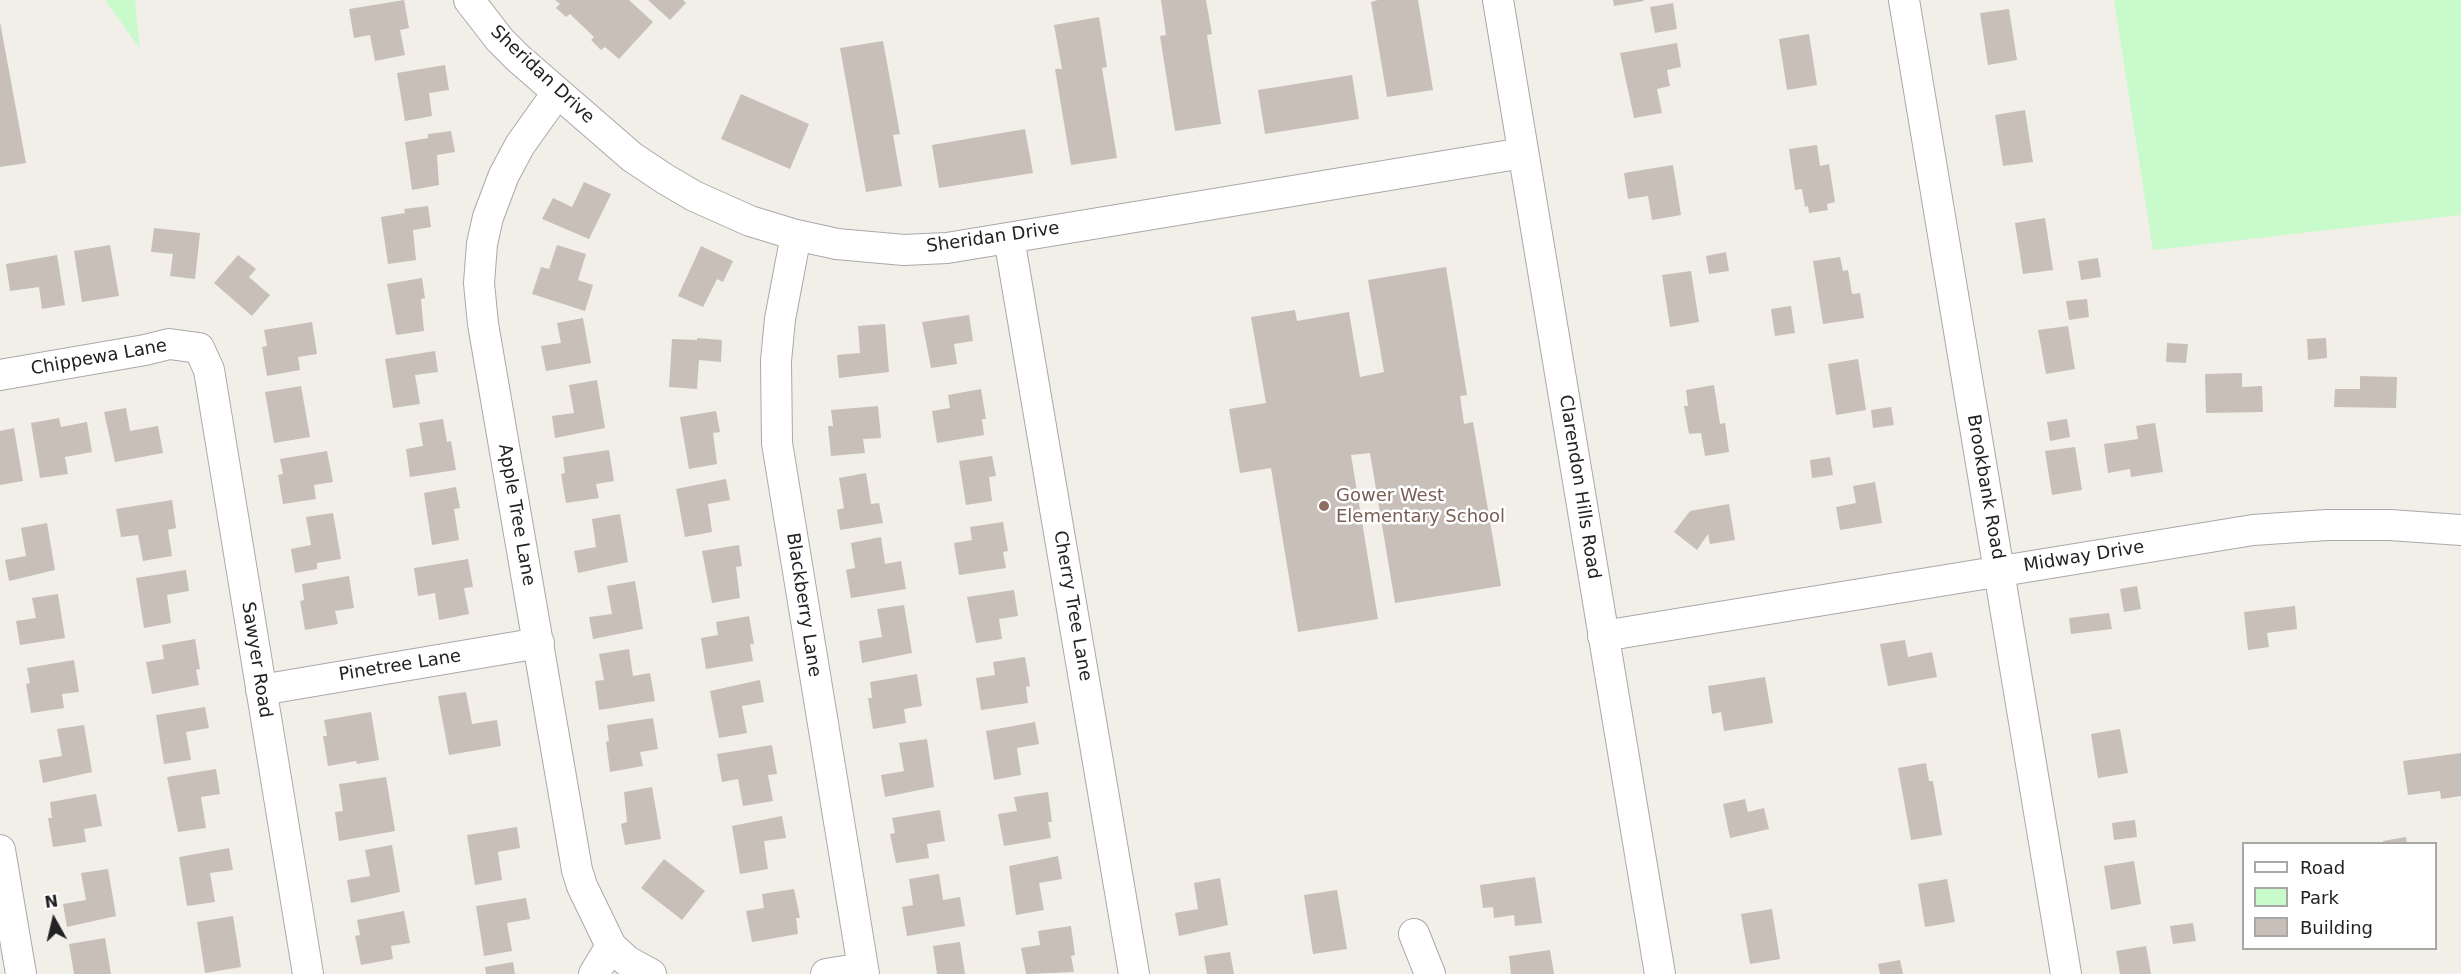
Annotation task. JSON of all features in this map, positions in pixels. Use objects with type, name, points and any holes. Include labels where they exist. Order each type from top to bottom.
[{"type":"street","name":"Sheridan Drive","points":[[469,0],[500,40],[557,93],[633,157],[665,179],[728,212],[796,235],[837,244],[904,250],[947,248],[1524,153]]},
{"type":"street","name":"Clarendon Hills Road","points":[[1498,0],[1660,974]]},
{"type":"street","name":"Brookbank Road","points":[[1904,0],[2067,974]]},
{"type":"street","name":"Apple Tree Lane","points":[[557,93],[519,145],[504,175],[488,217],[482,244],[479,283],[483,324],[577,870],[582,886],[612,946],[627,961],[651,974]]},
{"type":"street","name":"Blackberry Lane","points":[[796,235],[780,319],[776,361],[777,443],[863,971]]},
{"type":"street","name":"Cherry Tree Lane","points":[[1009,238],[1134,974]]},
{"type":"street","name":"Chippewa Lane","points":[[0,375],[169,344],[199,348]]},
{"type":"street","name":"Sawyer Road","points":[[199,348],[209,370],[308,974]]},
{"type":"street","name":"Midway Drive","points":[[1603,636],[2253,530],[2369,525],[2461,530]]},
{"type":"street","name":"Pinetree Lane","points":[[261,690],[538,643]]},
{"type":"street","points":[[0,850],[21,974]]},
{"type":"street","points":[[1414,934],[1430,974]]},
{"type":"street","points":[[594,974],[612,946]]},
{"type":"street","points":[[826,974],[863,971]]},
{"type":"green space","points":[[105,0],[135,0],[140,49]]},
{"type":"green space","points":[[2114,0],[2461,0],[2461,215],[2153,250]]},
{"type":"building","points":[[404,0],[409,28],[400,30],[405,55],[375,61],[370,35],[354,38],[349,9]]},
{"type":"building","points":[[555,0],[629,0],[653,22],[619,59],[605,47],[601,50],[591,40],[594,37],[570,14],[566,17],[556,8],[560,4]]},
{"type":"building","points":[[648,0],[683,0],[686,3],[670,20]]},
{"type":"building","points":[[1161,0],[1206,0],[1212,34],[1207,35],[1221,124],[1175,131],[1160,36],[1166,35]]},
{"type":"building","points":[[1418,0],[1433,90],[1387,97],[1371,2]]},
{"type":"building","points":[[1613,0],[1643,0],[1644,1],[1614,6]]},
{"type":"building","points":[[1673,3],[1677,29],[1655,33],[1650,7]]},
{"type":"building","points":[[2009,9],[2017,60],[1988,65],[1980,13]]},
{"type":"building","points":[[1099,17],[1107,67],[1102,68],[1117,158],[1071,165],[1055,69],[1062,69],[1054,25]]},
{"type":"building","points":[[0,22],[26,163],[0,167]]},
{"type":"building","points":[[1809,34],[1817,85],[1787,90],[1779,39]]},
{"type":"building","points":[[883,41],[900,134],[893,135],[902,186],[866,192],[840,48]]},
{"type":"building","points":[[1677,43],[1681,67],[1667,70],[1670,86],[1657,89],[1662,113],[1634,118],[1620,53]]},
{"type":"building","points":[[445,65],[449,90],[429,93],[432,116],[405,121],[397,73]]},
{"type":"building","points":[[1352,75],[1359,119],[1265,134],[1258,90]]},
{"type":"building","points":[[741,94],[809,124],[790,169],[721,139]]},
{"type":"building","points":[[2025,110],[2033,162],[2003,166],[1995,115]]},
{"type":"building","points":[[1025,129],[1033,173],[939,188],[932,145]]},
{"type":"building","points":[[451,131],[455,152],[437,155],[439,185],[412,190],[405,142],[428,138],[428,134]]},
{"type":"building","points":[[1817,145],[1820,166],[1829,164],[1835,202],[1827,204],[1828,210],[1809,213],[1808,206],[1805,207],[1802,189],[1795,190],[1789,149]]},
{"type":"building","points":[[1673,165],[1681,215],[1652,220],[1648,196],[1628,199],[1624,173]]},
{"type":"building","points":[[584,182],[611,194],[589,239],[542,219],[553,198],[572,207]]},
{"type":"building","points":[[428,206],[431,227],[413,230],[416,260],[388,264],[381,217],[405,213],[404,209]]},
{"type":"building","points":[[2045,218],[2053,270],[2023,274],[2015,223]]},
{"type":"building","points":[[154,228],[200,233],[195,279],[170,276],[173,254],[151,252]]},
{"type":"building","points":[[110,245],[119,296],[82,302],[74,251]]},
{"type":"building","points":[[557,245],[586,254],[578,280],[593,285],[585,311],[532,294],[541,267],[549,269]]},
{"type":"building","points":[[701,246],[733,261],[723,282],[717,279],[703,307],[678,296]]},
{"type":"building","points":[[1726,252],[1729,271],[1709,274],[1706,256]]},
{"type":"building","points":[[57,255],[65,305],[42,309],[39,287],[10,291],[6,264]]},
{"type":"building","points":[[238,255],[256,269],[249,277],[270,295],[252,316],[214,283]]},
{"type":"building","points":[[1840,257],[1843,271],[1848,270],[1852,294],[1860,293],[1864,318],[1823,324],[1813,261]]},
{"type":"building","points":[[2098,258],[2101,277],[2081,280],[2078,261]]},
{"type":"building","name":"Gower West Elementary School","points":[[1446,267],[1467,395],[1460,396],[1464,424],[1473,422],[1501,586],[1395,603],[1370,453],[1351,455],[1378,619],[1298,632],[1271,468],[1240,473],[1229,409],[1266,403],[1251,317],[1295,310],[1297,321],[1349,312],[1360,377],[1384,372],[1368,280]]},
{"type":"building","points":[[1691,271],[1699,322],[1670,327],[1662,275]]},
{"type":"building","points":[[422,278],[425,298],[421,299],[424,331],[396,335],[387,284]]},
{"type":"building","points":[[2087,299],[2089,317],[2069,320],[2066,301]]},
{"type":"building","points":[[1791,306],[1795,333],[1775,336],[1771,309]]},
{"type":"building","points":[[969,315],[973,341],[954,344],[957,364],[931,368],[922,322]]},
{"type":"building","points":[[583,318],[591,363],[546,371],[541,346],[561,343],[557,323]]},
{"type":"building","points":[[312,322],[317,354],[298,357],[300,370],[267,376],[262,347],[267,346],[264,330]]},
{"type":"building","points":[[885,324],[889,372],[839,378],[837,355],[860,353],[858,326]]},
{"type":"building","points":[[2068,326],[2075,369],[2046,374],[2038,330]]},
{"type":"building","points":[[697,338],[722,340],[721,362],[699,360],[697,389],[669,387],[672,339],[697,340]]},
{"type":"building","points":[[2326,338],[2327,358],[2308,360],[2307,339]]},
{"type":"building","points":[[2167,343],[2188,344],[2186,363],[2166,362]]},
{"type":"building","points":[[435,351],[438,372],[415,375],[420,404],[393,408],[385,359]]},
{"type":"building","points":[[1858,359],[1866,410],[1836,415],[1828,364]]},
{"type":"building","points":[[2242,373],[2242,387],[2262,386],[2263,412],[2206,413],[2205,374]]},
{"type":"building","points":[[2360,376],[2397,377],[2396,408],[2334,407],[2335,389],[2360,389]]},
{"type":"building","points":[[597,380],[605,428],[555,438],[552,416],[574,413],[569,385]]},
{"type":"building","points":[[1714,385],[1720,424],[1725,423],[1729,452],[1705,456],[1701,433],[1689,434],[1684,406],[1688,406],[1686,390]]},
{"type":"building","points":[[301,386],[310,437],[274,443],[265,392]]},
{"type":"building","points":[[981,389],[986,419],[982,419],[984,435],[937,443],[932,411],[950,408],[948,395]]},
{"type":"building","points":[[878,406],[881,438],[863,439],[865,453],[831,456],[828,426],[833,426],[831,410]]},
{"type":"building","points":[[1891,407],[1894,425],[1873,428],[1871,410]]},
{"type":"building","points":[[126,408],[130,431],[158,426],[163,453],[115,462],[104,412]]},
{"type":"building","points":[[716,411],[720,432],[713,433],[717,464],[689,469],[680,417]]},
{"type":"building","points":[[59,418],[61,427],[87,422],[92,452],[65,457],[68,474],[40,478],[31,423]]},
{"type":"building","points":[[443,419],[447,442],[451,441],[456,470],[410,477],[406,449],[423,446],[419,423]]},
{"type":"building","points":[[2067,419],[2070,437],[2050,441],[2047,422]]},
{"type":"building","points":[[2155,423],[2163,472],[2131,477],[2130,469],[2108,473],[2104,444],[2138,439],[2136,426]]},
{"type":"building","points":[[14,428],[23,481],[0,485],[0,431]]},
{"type":"building","points":[[2075,447],[2082,490],[2052,495],[2045,451]]},
{"type":"building","points":[[609,450],[614,481],[596,484],[599,498],[566,503],[561,474],[565,473],[563,457]]},
{"type":"building","points":[[327,451],[333,482],[314,485],[316,499],[283,504],[278,475],[283,474],[280,459]]},
{"type":"building","points":[[992,456],[996,476],[989,477],[992,501],[966,505],[959,461]]},
{"type":"building","points":[[1830,457],[1833,475],[1812,478],[1810,460]]},
{"type":"building","points":[[866,473],[871,504],[879,503],[883,523],[840,530],[837,510],[844,508],[839,478]]},
{"type":"building","points":[[726,479],[730,500],[708,504],[712,532],[685,537],[676,489]]},
{"type":"building","points":[[1875,482],[1882,523],[1840,530],[1836,507],[1856,503],[1853,486]]},
{"type":"building","points":[[456,487],[460,508],[454,509],[459,540],[432,545],[424,493]]},
{"type":"building","points":[[172,500],[176,528],[168,530],[172,556],[143,561],[138,535],[121,537],[116,509]]},
{"type":"building","points":[[1729,504],[1735,540],[1710,544],[1708,534],[1697,550],[1674,532],[1690,511]]},
{"type":"building","points":[[333,513],[341,559],[317,563],[317,569],[295,573],[291,549],[311,545],[306,517]]},
{"type":"building","points":[[620,514],[628,562],[578,573],[574,551],[596,547],[592,519]]},
{"type":"building","points":[[1003,522],[1008,551],[1003,552],[1006,568],[959,575],[954,543],[972,540],[970,527]]},
{"type":"building","points":[[47,523],[55,570],[9,581],[5,560],[26,556],[21,528]]},
{"type":"building","points":[[881,537],[885,564],[901,561],[906,589],[851,598],[846,570],[855,568],[851,543]]},
{"type":"building","points":[[739,545],[742,566],[736,567],[740,598],[712,603],[702,551]]},
{"type":"building","points":[[468,559],[473,587],[464,588],[469,614],[439,620],[435,593],[418,596],[414,568]]},
{"type":"building","points":[[186,570],[189,591],[167,595],[171,623],[144,628],[136,578]]},
{"type":"building","points":[[349,576],[354,608],[335,611],[338,624],[305,630],[300,601],[304,600],[302,584]]},
{"type":"building","points":[[635,581],[643,629],[593,639],[589,617],[612,614],[607,586]]},
{"type":"building","points":[[2137,586],[2141,609],[2124,612],[2120,589]]},
{"type":"building","points":[[1014,590],[1018,616],[999,619],[1002,639],[976,643],[967,597]]},
{"type":"building","points":[[58,594],[65,638],[20,645],[16,621],[36,618],[32,598]]},
{"type":"building","points":[[904,605],[912,653],[862,663],[859,641],[882,637],[877,609]]},
{"type":"building","points":[[2295,606],[2297,629],[2267,633],[2269,647],[2248,650],[2244,612]]},
{"type":"building","points":[[2109,613],[2112,629],[2071,634],[2069,618]]},
{"type":"building","points":[[749,616],[754,644],[750,644],[753,661],[706,669],[701,638],[718,635],[716,622]]},
{"type":"building","points":[[195,639],[200,669],[196,670],[199,685],[152,694],[146,662],[164,659],[162,645]]},
{"type":"building","points":[[1905,640],[1908,657],[1932,652],[1937,677],[1888,686],[1880,644]]},
{"type":"building","points":[[629,649],[633,676],[650,673],[655,701],[599,710],[595,681],[604,680],[599,654]]},
{"type":"building","points":[[1025,657],[1030,686],[1026,687],[1028,703],[981,710],[976,678],[995,675],[993,662]]},
{"type":"building","points":[[74,660],[79,692],[62,694],[64,708],[31,713],[26,684],[30,683],[27,668]]},
{"type":"building","points":[[917,674],[922,706],[904,709],[906,723],[873,729],[868,698],[872,698],[870,682]]},
{"type":"building","points":[[1765,677],[1773,723],[1724,731],[1721,712],[1712,714],[1708,686]]},
{"type":"building","points":[[760,680],[764,702],[742,706],[747,733],[719,738],[710,691]]},
{"type":"building","points":[[466,692],[472,724],[497,720],[501,746],[449,755],[438,696]]},
{"type":"building","points":[[205,707],[209,728],[186,732],[191,760],[164,764],[156,715]]},
{"type":"building","points":[[371,712],[379,760],[328,766],[323,736],[327,736],[324,720]]},
{"type":"building","points":[[653,718],[658,749],[640,752],[643,766],[610,772],[606,742],[609,741],[607,725]]},
{"type":"building","points":[[1035,722],[1039,744],[1017,748],[1021,775],[994,780],[986,731]]},
{"type":"building","points":[[84,725],[92,772],[43,783],[39,760],[62,756],[57,729]]},
{"type":"building","points":[[2120,729],[2128,773],[2098,778],[2091,734]]},
{"type":"building","points":[[927,739],[934,787],[885,797],[881,775],[904,771],[899,743]]},
{"type":"building","points":[[772,745],[777,774],[768,775],[773,801],[743,806],[738,779],[722,782],[717,754]]},
{"type":"building","points":[[2461,753],[2461,796],[2441,799],[2440,791],[2408,795],[2403,761]]},
{"type":"building","points":[[1926,763],[1929,781],[1933,781],[1942,835],[1911,840],[1898,768]]},
{"type":"building","points":[[216,769],[220,794],[201,797],[206,828],[178,832],[167,777]]},
{"type":"building","points":[[386,777],[395,831],[339,841],[335,812],[343,811],[339,784]]},
{"type":"building","points":[[652,787],[661,839],[625,845],[621,824],[627,822],[624,792]]},
{"type":"building","points":[[1048,792],[1052,822],[1048,822],[1051,838],[1004,846],[998,814],[1017,811],[1014,797]]},
{"type":"building","points":[[96,794],[102,826],[84,829],[86,842],[53,847],[48,818],[52,818],[50,802]]},
{"type":"building","points":[[1745,799],[1748,812],[1764,808],[1769,829],[1730,838],[1723,804]]},
{"type":"building","points":[[940,810],[945,841],[927,844],[929,858],[896,863],[890,834],[895,833],[892,818]]},
{"type":"building","points":[[782,816],[786,838],[764,841],[768,869],[740,874],[732,826]]},
{"type":"building","points":[[2135,820],[2137,837],[2114,840],[2112,823]]},
{"type":"building","points":[[517,827],[520,848],[498,852],[502,880],[475,885],[467,835]]},
{"type":"building","points":[[2406,837],[2407,842],[2383,842]]},
{"type":"building","points":[[392,845],[400,892],[351,903],[347,880],[370,876],[365,850]]},
{"type":"building","points":[[229,848],[233,870],[210,873],[215,902],[187,906],[179,857]]},
{"type":"building","points":[[1058,856],[1062,879],[1039,883],[1044,910],[1016,915],[1009,866]]},
{"type":"building","points":[[664,859],[705,891],[682,920],[641,888]]},
{"type":"building","points":[[2134,861],[2141,904],[2111,910],[2104,866]]},
{"type":"building","points":[[108,869],[116,916],[67,927],[63,904],[86,900],[81,873]]},
{"type":"building","points":[[939,874],[943,900],[960,897],[965,926],[907,936],[902,907],[913,905],[909,879]]},
{"type":"building","points":[[1535,877],[1542,923],[1515,926],[1514,915],[1494,918],[1493,907],[1483,908],[1480,885]]},
{"type":"building","points":[[1220,878],[1228,925],[1179,936],[1175,913],[1198,909],[1194,883]]},
{"type":"building","points":[[1947,879],[1955,922],[1925,927],[1918,884]]},
{"type":"building","points":[[794,889],[800,918],[796,918],[798,934],[752,942],[746,911],[764,908],[762,894]]},
{"type":"building","points":[[1337,890],[1347,949],[1313,954],[1304,895]]},
{"type":"building","points":[[526,898],[530,919],[507,923],[512,951],[484,956],[476,906]]},
{"type":"building","points":[[1772,909],[1780,959],[1750,964],[1741,914]]},
{"type":"building","points":[[404,911],[410,943],[391,946],[393,959],[361,965],[355,936],[360,935],[357,920]]},
{"type":"building","points":[[233,916],[241,967],[205,973],[197,922]]},
{"type":"building","points":[[2193,923],[2196,941],[2173,944],[2170,926]]},
{"type":"building","points":[[1071,926],[1075,955],[1071,956],[1074,972],[1026,974],[1021,948],[1040,945],[1038,931]]},
{"type":"building","points":[[105,938],[111,974],[74,974],[69,944]]},
{"type":"building","points":[[960,942],[965,974],[937,974],[933,946]]},
{"type":"building","points":[[2146,946],[2151,974],[2120,974],[2116,951]]},
{"type":"building","points":[[1550,950],[1554,974],[1511,974],[1509,956]]},
{"type":"building","points":[[1230,952],[1234,974],[1207,974],[1204,956]]},
{"type":"building","points":[[1900,960],[1903,974],[1880,974],[1878,964]]},
{"type":"building","points":[[513,962],[515,974],[486,974],[485,967]]},
{"type":"place","name":"Gower West Elementary School","points":[[1324,506]]}]
